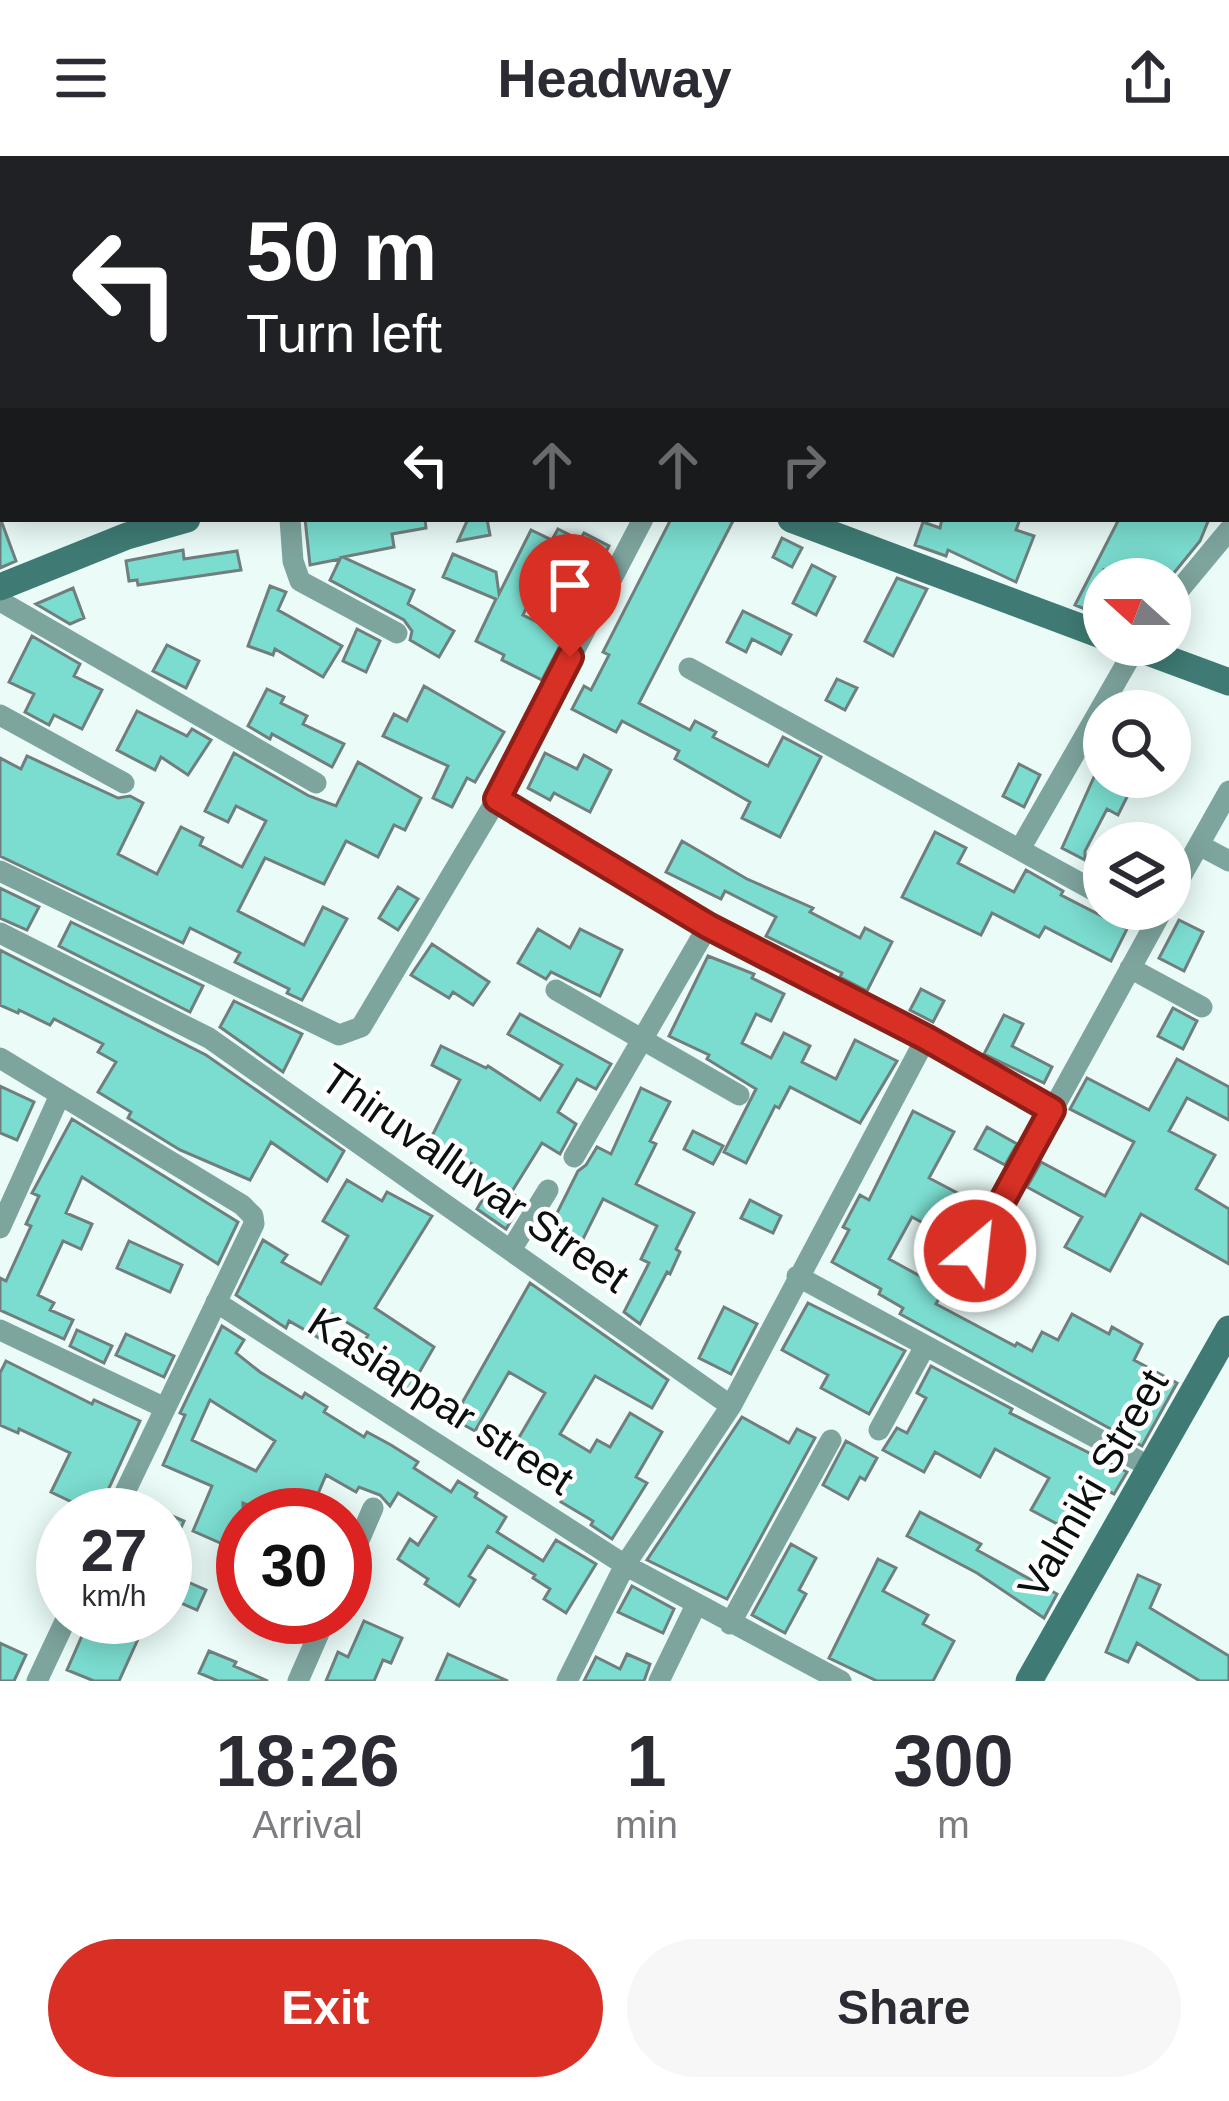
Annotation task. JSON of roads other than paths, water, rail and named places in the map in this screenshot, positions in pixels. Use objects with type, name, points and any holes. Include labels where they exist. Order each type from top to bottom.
[{"type":"street","points":[[0,587],[127,536],[176,522]]},
{"type":"street","points":[[290,522],[293,561],[300,581],[398,633]]},
{"type":"street","points":[[0,872],[339,1035],[351,1033],[361,1027],[497,799],[641,522]]},
{"type":"street","points":[[799,522],[1083,628]]},
{"type":"street","points":[[1191,576],[1229,530]]},
{"type":"street","points":[[0,601],[316,784]]},
{"type":"street","points":[[1020,849],[1123,666]]},
{"type":"street","points":[[1187,666],[1229,682]]},
{"type":"street","points":[[689,668],[1083,884]]},
{"type":"street","points":[[0,715],[124,783]]},
{"type":"street","points":[[1191,859],[1229,790]]},
{"type":"street","points":[[497,799],[708,926],[926,1038],[1052,1110]]},
{"type":"street","points":[[1199,845],[1229,861]]},
{"type":"street","points":[[574,1157],[708,926]]},
{"type":"street","points":[[975,1251],[1152,930]]},
{"type":"street","name":"Thiruvalluvar Street","points":[[0,932],[208,1038],[731,1406]]},
{"type":"street","points":[[1130,968],[1202,1007]]},
{"type":"street","points":[[556,990],[739,1095]]},
{"type":"street","points":[[567,1681],[625,1565],[731,1406],[926,1038]]},
{"type":"street","points":[[0,1058],[253,1216],[254,1223],[126,1488]]},
{"type":"street","points":[[0,1228],[60,1095]]},
{"type":"street","points":[[511,1250],[548,1190]]},
{"type":"street","points":[[797,1276],[1150,1467]]},
{"type":"street","name":"Kasiappar street","points":[[216,1302],[625,1565],[803,1672],[841,1681]]},
{"type":"street","name":"Valmiki Street","points":[[1029,1681],[1229,1329]]},
{"type":"street","points":[[0,1330],[163,1407]]},
{"type":"street","points":[[879,1430],[924,1348]]},
{"type":"street","points":[[730,1624],[831,1440]]},
{"type":"street","points":[[659,1681],[697,1605]]},
{"type":"street","points":[[38,1681],[55,1644]]},
{"type":"street","points":[[298,1681],[314,1644]]}]
